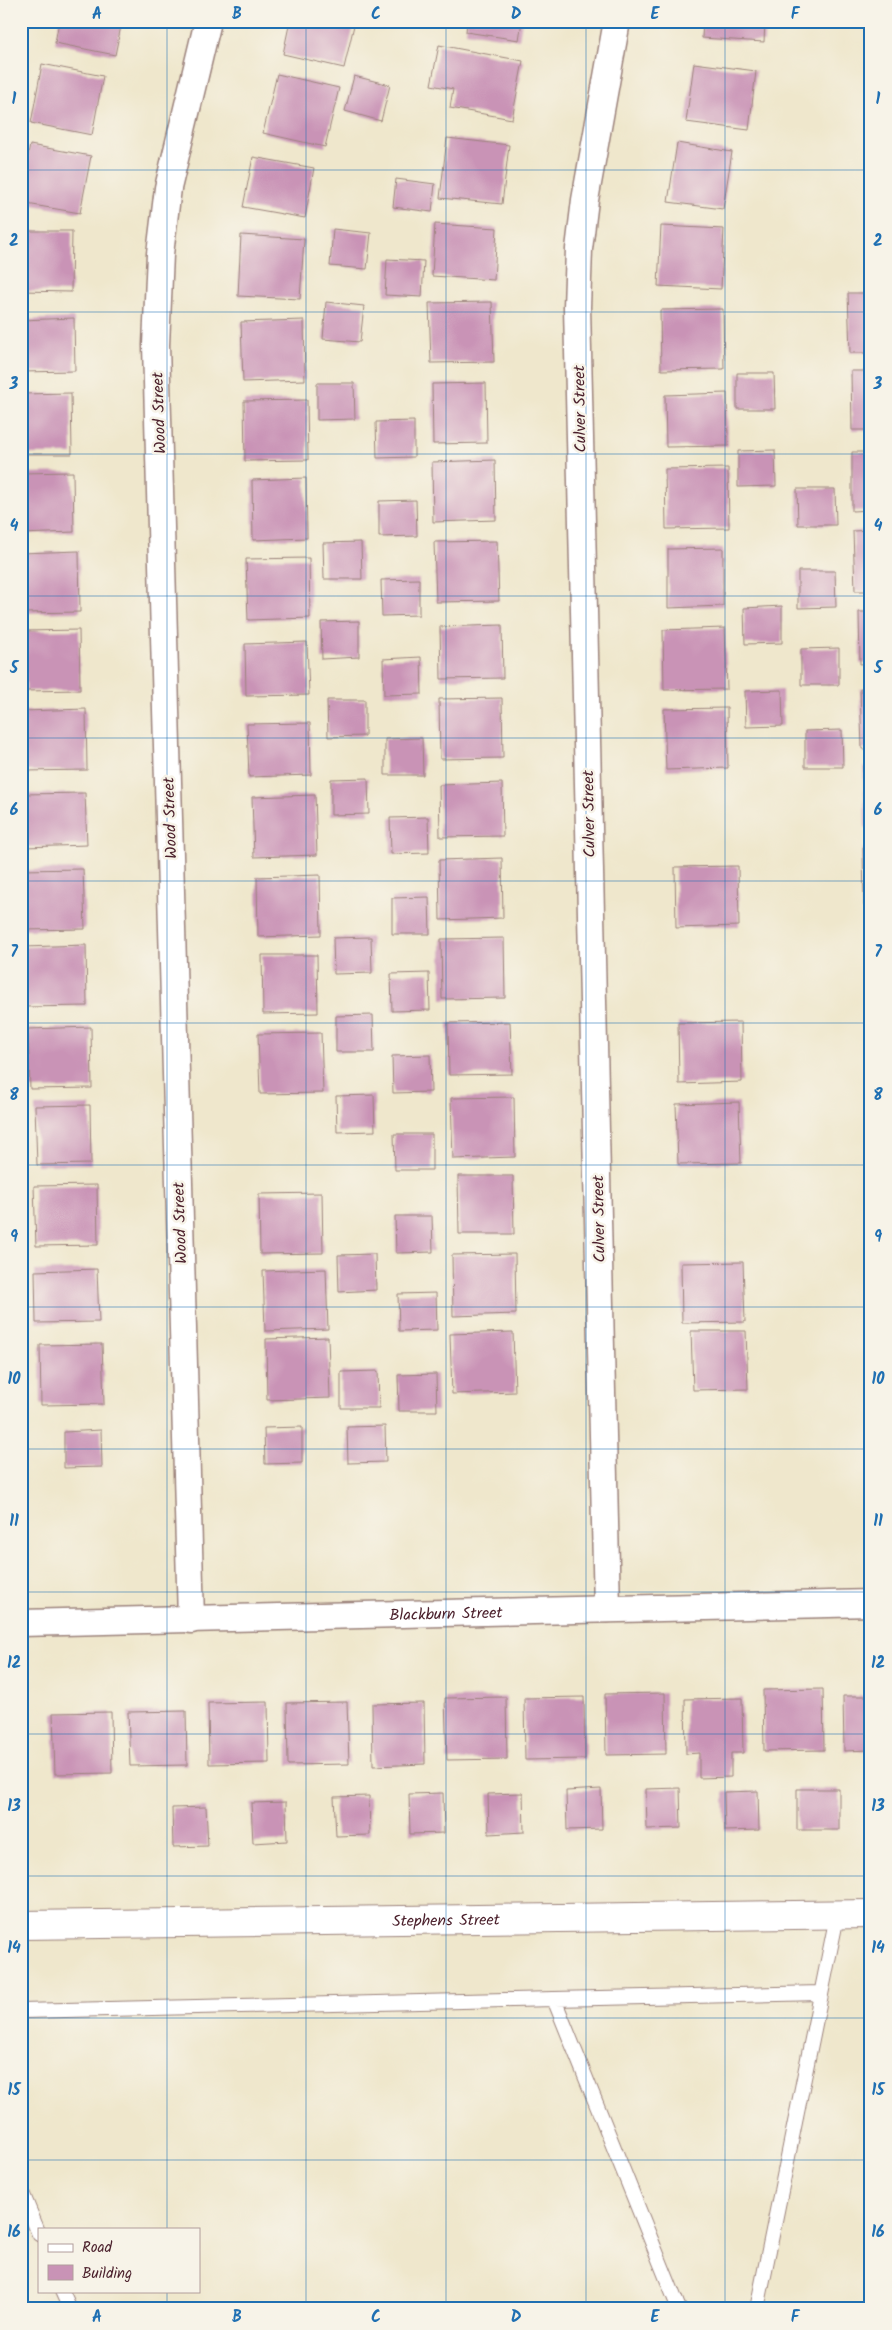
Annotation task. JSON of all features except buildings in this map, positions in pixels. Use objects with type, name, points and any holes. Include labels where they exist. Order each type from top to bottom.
[{"type":"street","name":"Wood Street","points":[[190,1620],[156,345],[160,254],[168,188],[208,21]]},
{"type":"street","name":"Culver Street","points":[[607,1609],[577,307],[579,249],[585,200],[617,21]]},
{"type":"street","name":"Blackburn Street","points":[[21,1623],[871,1603]]},
{"type":"street","name":"Stephens Street","points":[[21,1925],[837,1916],[871,1914]]},
{"type":"lane","points":[[757,2309],[837,1916]]},
{"type":"lane","points":[[21,2011],[822,1993]]},
{"type":"lane","points":[[554,1999],[679,2309]]},
{"type":"lane","points":[[21,2190],[38,2232]]},
{"type":"lane","points":[[62,2292],[70,2309]]}]
